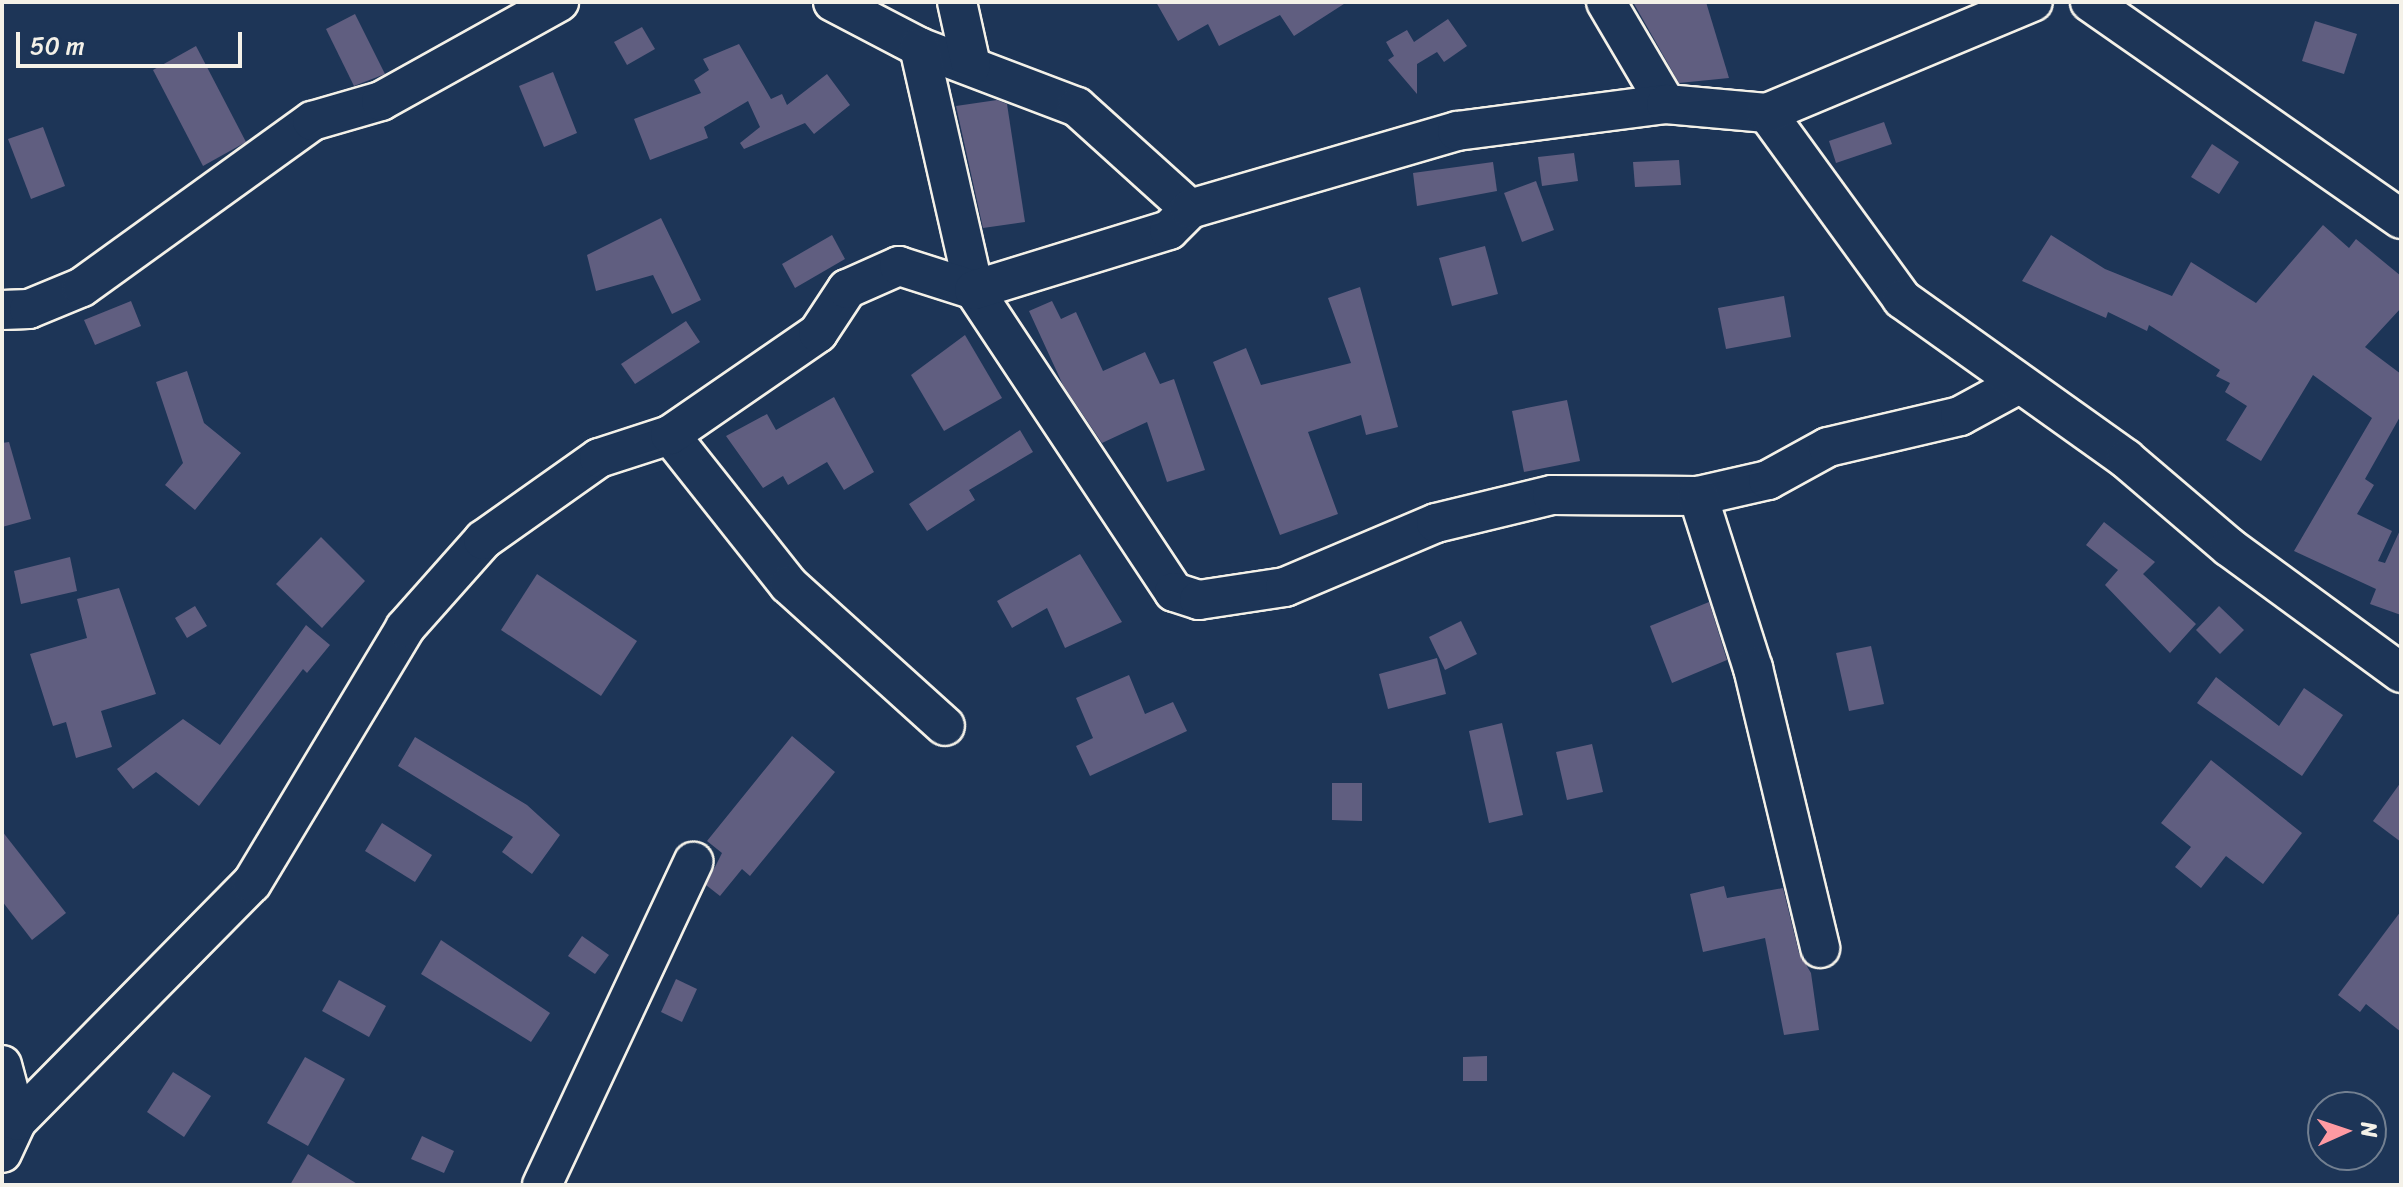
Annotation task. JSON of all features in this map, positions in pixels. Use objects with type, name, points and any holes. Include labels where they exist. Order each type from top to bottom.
[{"type":"street","points":[[2,310],[29,309],[82,287],[312,121],[381,101],[559,2]]},
{"type":"street","points":[[833,2],[919,47],[1077,107],[1190,209]]},
{"type":"street","points":[[957,2],[971,65]]},
{"type":"street","points":[[1606,2],[1666,104]]},
{"type":"street","points":[[9,1137],[252,883],[405,628],[483,540],[599,458],[670,435],[818,333],[847,289],[899,266],[974,290],[1169,230],[1190,209],[1457,131],[1666,104],[1767,113],[2031,2]]},
{"type":"street","points":[[2090,2],[2401,219]]},
{"type":"street","points":[[919,47],[974,290],[1174,592],[1199,600],[1285,587],[1436,523],[1552,495],[1698,496],[1768,480],[1828,447],[1960,416],[2017,385]]},
{"type":"street","points":[[1767,113],[1902,299],[2017,385],[2126,459],[2229,547],[2401,673]]},
{"type":"street","points":[[670,435],[789,585],[945,726]]},
{"type":"street","points":[[1698,496],[1753,668],[1820,948]]},
{"type":"street","points":[[542,1185],[693,862]]},
{"type":"street","points":[[2,1065],[9,1137]]},
{"type":"building","points":[[1156,2],[1347,2],[1294,36],[1280,15],[1219,46],[1208,24],[1178,41]]},
{"type":"building","points":[[1633,2],[1706,2],[1729,78],[1679,83]]},
{"type":"building","points":[[355,14],[385,74],[354,86],[326,29]]},
{"type":"building","points":[[1448,19],[1467,46],[1444,62],[1437,52],[1417,64],[1417,94],[1388,60],[1394,56],[1386,42],[1407,30],[1414,42]]},
{"type":"building","points":[[2315,21],[2357,34],[2344,74],[2302,61]]},
{"type":"building","points":[[642,27],[655,49],[627,65],[614,42]]},
{"type":"building","points":[[739,44],[771,99],[782,94],[787,105],[827,74],[850,105],[814,134],[805,123],[744,149],[740,143],[760,127],[748,101],[704,127],[708,138],[650,160],[634,119],[701,93],[694,80],[709,70],[703,59]]},
{"type":"building","points":[[196,46],[246,142],[203,166],[153,70]]},
{"type":"building","points":[[553,72],[577,133],[544,147],[519,86]]},
{"type":"building","points":[[997,100],[1007,104],[1025,222],[983,228],[956,106]]},
{"type":"building","points":[[1884,122],[1892,144],[1836,163],[1829,141]]},
{"type":"building","points":[[43,127],[65,186],[31,199],[8,139]]},
{"type":"building","points":[[2212,144],[2239,162],[2219,194],[2191,177]]},
{"type":"building","points":[[1574,153],[1578,181],[1542,186],[1538,157]]},
{"type":"building","points":[[1679,160],[1681,185],[1635,187],[1633,162]]},
{"type":"building","points":[[1493,162],[1497,191],[1417,206],[1413,173]]},
{"type":"building","points":[[1536,181],[1554,230],[1522,242],[1504,193]]},
{"type":"building","points":[[661,218],[701,300],[672,314],[653,275],[596,291],[587,255]]},
{"type":"building","points":[[2323,225],[2349,248],[2356,239],[2401,276],[2401,308],[2365,347],[2401,374],[2401,415],[2365,479],[2374,485],[2357,514],[2392,531],[2378,561],[2385,563],[2401,528],[2401,615],[2370,604],[2376,589],[2294,551],[2372,418],[2313,375],[2261,461],[2226,440],[2247,406],[2225,392],[2230,383],[2216,376],[2220,370],[2149,325],[2147,331],[2108,312],[2106,318],[2022,281],[2051,235],[2105,269],[2172,296],[2191,262],[2256,303]]},
{"type":"building","points":[[832,235],[845,259],[795,288],[782,264]]},
{"type":"building","points":[[1485,246],[1498,294],[1452,306],[1439,258]]},
{"type":"building","points":[[1360,287],[1398,427],[1366,435],[1361,415],[1308,432],[1338,514],[1280,535],[1213,362],[1246,348],[1261,385],[1351,363],[1328,298]]},
{"type":"building","points":[[1784,296],[1791,337],[1726,349],[1718,308]]},
{"type":"building","points":[[131,301],[141,326],[95,345],[84,320]]},
{"type":"building","points":[[1052,301],[1061,319],[1076,312],[1103,371],[1145,352],[1160,384],[1174,379],[1205,470],[1167,482],[1147,422],[1102,443],[1063,385],[1029,311]]},
{"type":"building","points":[[686,321],[700,342],[635,384],[621,364]]},
{"type":"building","points":[[965,335],[1002,398],[944,431],[911,375]]},
{"type":"building","points":[[187,371],[204,423],[241,453],[195,510],[165,485],[183,463],[156,382]]},
{"type":"building","points":[[834,397],[874,472],[844,490],[827,462],[788,485],[783,476],[763,488],[726,436],[767,414],[776,430]]},
{"type":"building","points":[[1567,400],[1580,461],[1524,472],[1512,411]]},
{"type":"building","points":[[1020,430],[1033,452],[969,490],[975,500],[927,531],[909,504]]},
{"type":"building","points":[[9,442],[31,519],[2,527],[2,443]]},
{"type":"building","points":[[2104,522],[2155,562],[2143,574],[2196,624],[2170,653],[2105,585],[2118,570],[2086,545]]},
{"type":"building","points":[[321,537],[365,581],[322,628],[276,584]]},
{"type":"building","points":[[1080,554],[1122,622],[1065,648],[1047,608],[1012,628],[997,601]]},
{"type":"building","points":[[70,557],[77,591],[21,604],[14,571]]},
{"type":"building","points":[[537,574],[637,641],[601,696],[501,630]]},
{"type":"building","points":[[119,588],[156,694],[101,711],[112,747],[76,758],[66,722],[53,726],[30,654],[87,638],[77,599]]},
{"type":"building","points":[[1709,602],[1727,660],[1672,683],[1650,626]]},
{"type":"building","points":[[195,606],[207,626],[187,638],[175,618]]},
{"type":"building","points":[[2219,606],[2244,630],[2220,654],[2196,630]]},
{"type":"building","points":[[1461,621],[1477,654],[1445,670],[1429,637]]},
{"type":"building","points":[[306,625],[330,645],[307,673],[303,669],[199,806],[156,772],[133,789],[117,769],[183,719],[220,745]]},
{"type":"building","points":[[1871,646],[1884,704],[1849,711],[1836,653]]},
{"type":"building","points":[[1437,658],[1446,694],[1388,709],[1379,674]]},
{"type":"building","points":[[1129,675],[1145,714],[1173,702],[1187,731],[1090,776],[1076,746],[1093,738],[1076,698]]},
{"type":"building","points":[[2216,677],[2279,726],[2304,688],[2343,715],[2302,776],[2197,703]]},
{"type":"building","points":[[1502,723],[1523,815],[1489,823],[1469,731]]},
{"type":"building","points":[[792,736],[835,772],[750,876],[742,869],[720,896],[706,885],[722,853],[707,841]]},
{"type":"building","points":[[415,737],[527,805],[560,835],[532,874],[502,852],[513,837],[398,766]]},
{"type":"building","points":[[1592,744],[1603,792],[1567,800],[1556,752]]},
{"type":"building","points":[[2211,760],[2302,833],[2263,884],[2226,856],[2201,888],[2175,867],[2191,847],[2161,823]]},
{"type":"building","points":[[2401,782],[2401,842],[2373,821]]},
{"type":"building","points":[[1332,783],[1362,783],[1362,821],[1332,820]]},
{"type":"building","points":[[382,823],[432,855],[415,882],[365,851]]},
{"type":"building","points":[[2,831],[66,913],[32,940],[2,901]]},
{"type":"building","points":[[1724,886],[1727,898],[1783,888],[1799,953],[1811,973],[1819,1030],[1784,1035],[1765,938],[1703,952],[1690,894]]},
{"type":"building","points":[[2401,911],[2401,1032],[2366,1004],[2360,1012],[2338,995]]},
{"type":"building","points":[[582,936],[609,955],[595,974],[568,956]]},
{"type":"building","points":[[441,940],[550,1013],[531,1042],[421,974]]},
{"type":"building","points":[[676,979],[697,989],[682,1022],[661,1012]]},
{"type":"building","points":[[339,980],[386,1006],[369,1037],[322,1011]]},
{"type":"building","points":[[1487,1056],[1487,1081],[1463,1081],[1463,1057]]},
{"type":"building","points":[[305,1057],[345,1079],[308,1146],[267,1123]]},
{"type":"building","points":[[173,1072],[211,1096],[184,1137],[147,1112]]},
{"type":"building","points":[[422,1136],[454,1151],[444,1173],[411,1159]]},
{"type":"building","points":[[308,1154],[359,1185],[290,1185]]}]
